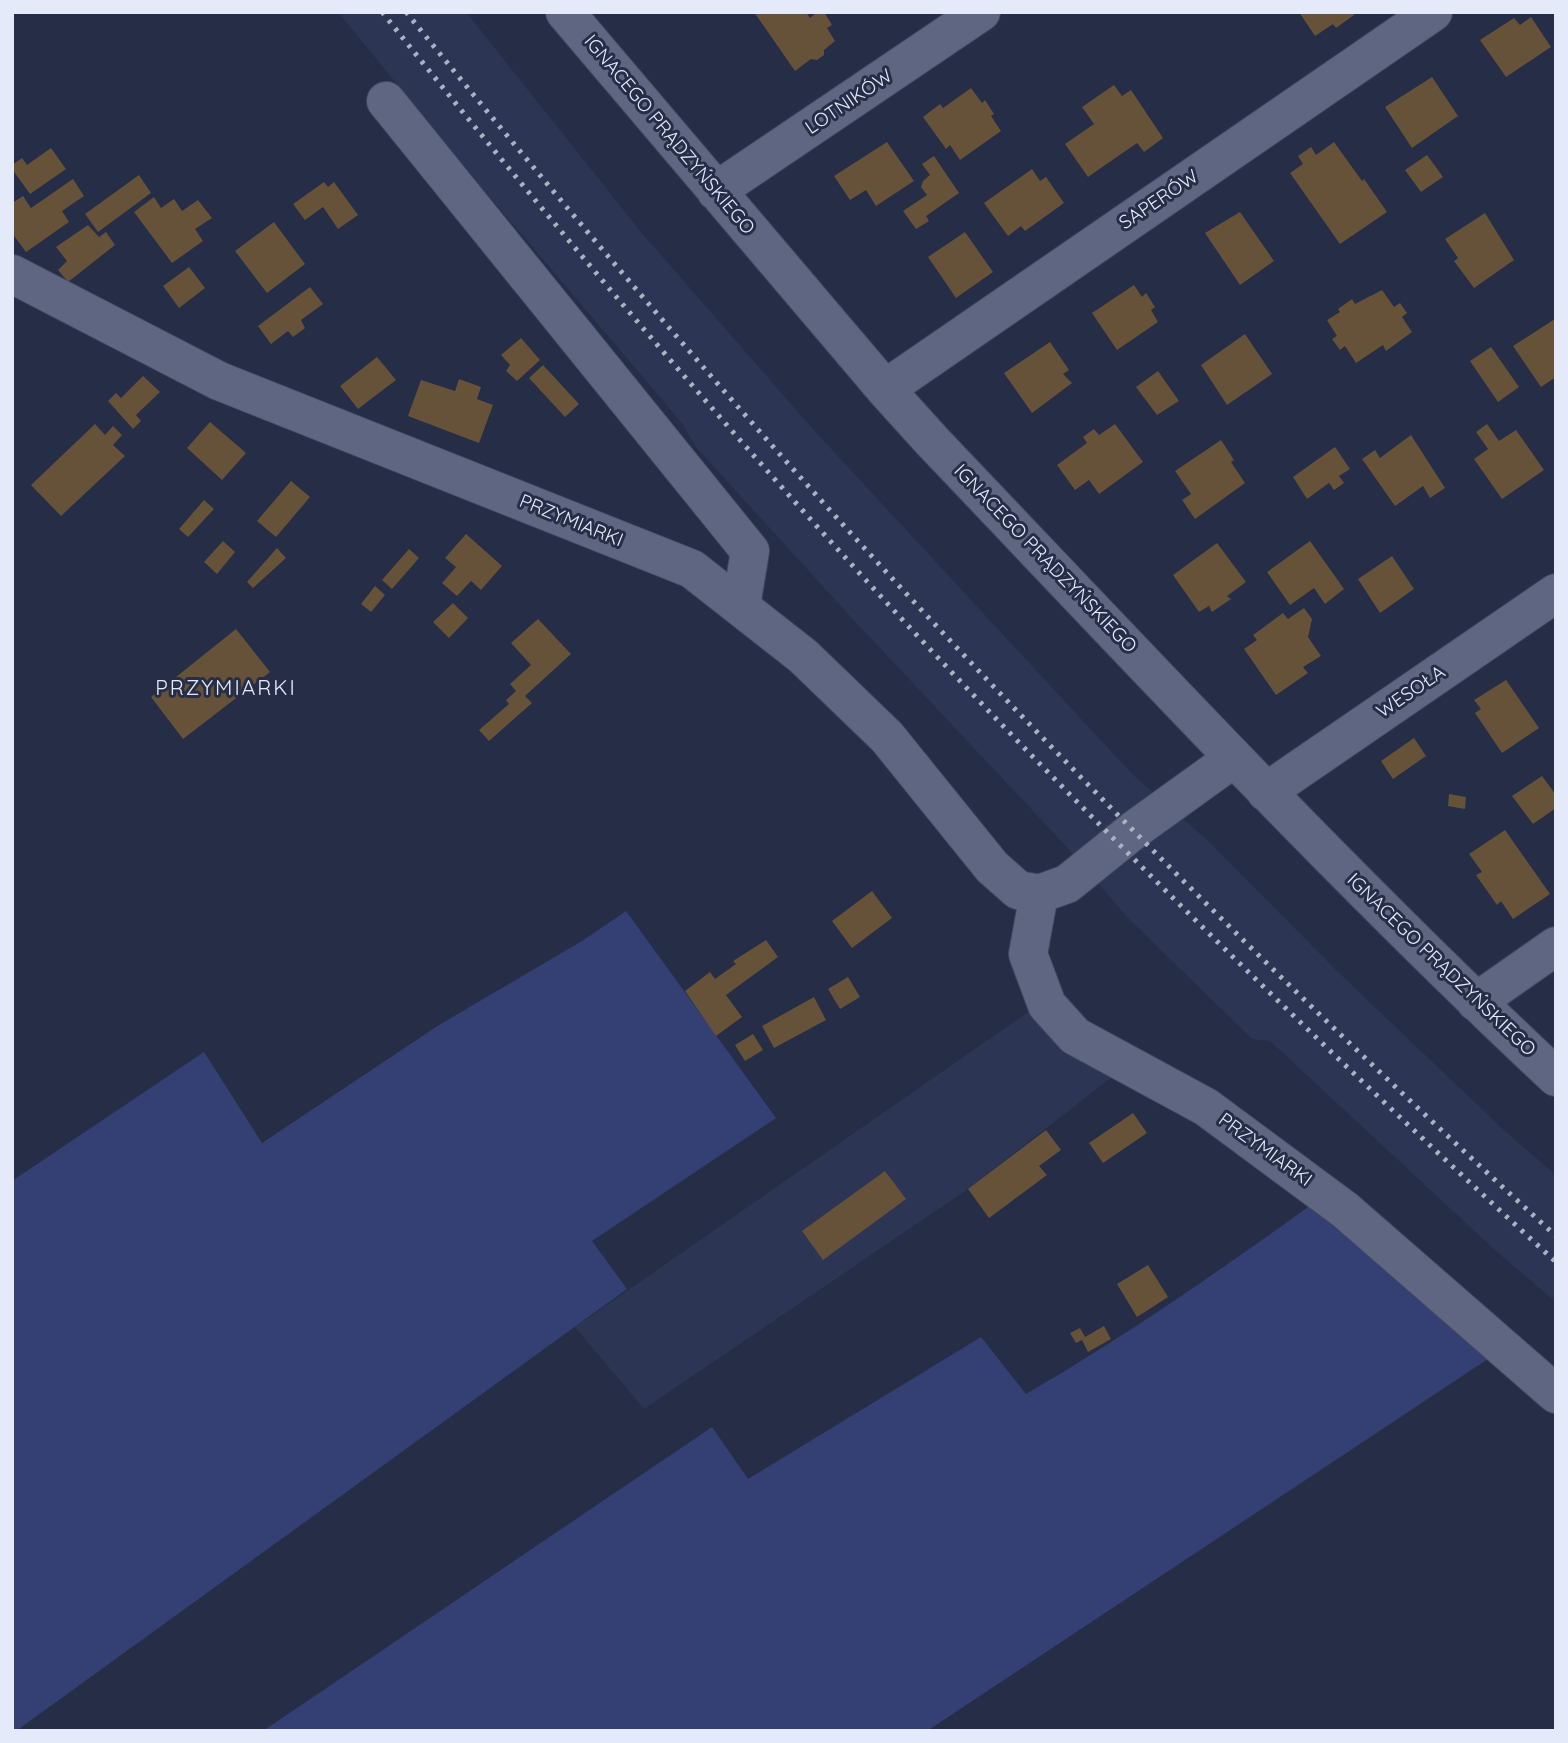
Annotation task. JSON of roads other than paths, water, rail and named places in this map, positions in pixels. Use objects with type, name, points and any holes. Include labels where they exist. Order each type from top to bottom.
[{"type":"street","name":"IGNACEGO PRĄDZYŃSKIEGO","points":[[565,12],[885,388],[1266,792],[1476,1002],[1556,1077]]},
{"type":"street","name":"LOTNIKÓW","points":[[716,191],[981,12]]},
{"type":"street","name":"SAPERÓW","points":[[885,388],[1433,12]]},
{"type":"street","points":[[386,101],[750,551],[741,606]]},
{"type":"street","name":"PRZYMIARKI","points":[[12,274],[219,381],[692,569],[803,656],[887,737],[992,867],[1018,890],[1039,894],[1028,954],[1047,1005],[1075,1036],[1206,1107],[1334,1202],[1556,1394]]},
{"type":"street","name":"WESOŁA","points":[[1266,792],[1556,593]]},
{"type":"street","points":[[1039,894],[1068,884],[1134,830],[1234,758]]},
{"type":"street","points":[[1476,1002],[1556,946]]},
{"type":"railway","points":[[382,12],[620,302],[785,491],[954,675],[1231,955],[1556,1262]]},
{"type":"railway","points":[[406,12],[575,218],[691,353],[950,640],[1204,901],[1378,1071],[1556,1236]]},
{"type":"district","name":"PRZYMIARKI","points":[[226,689]]}]
